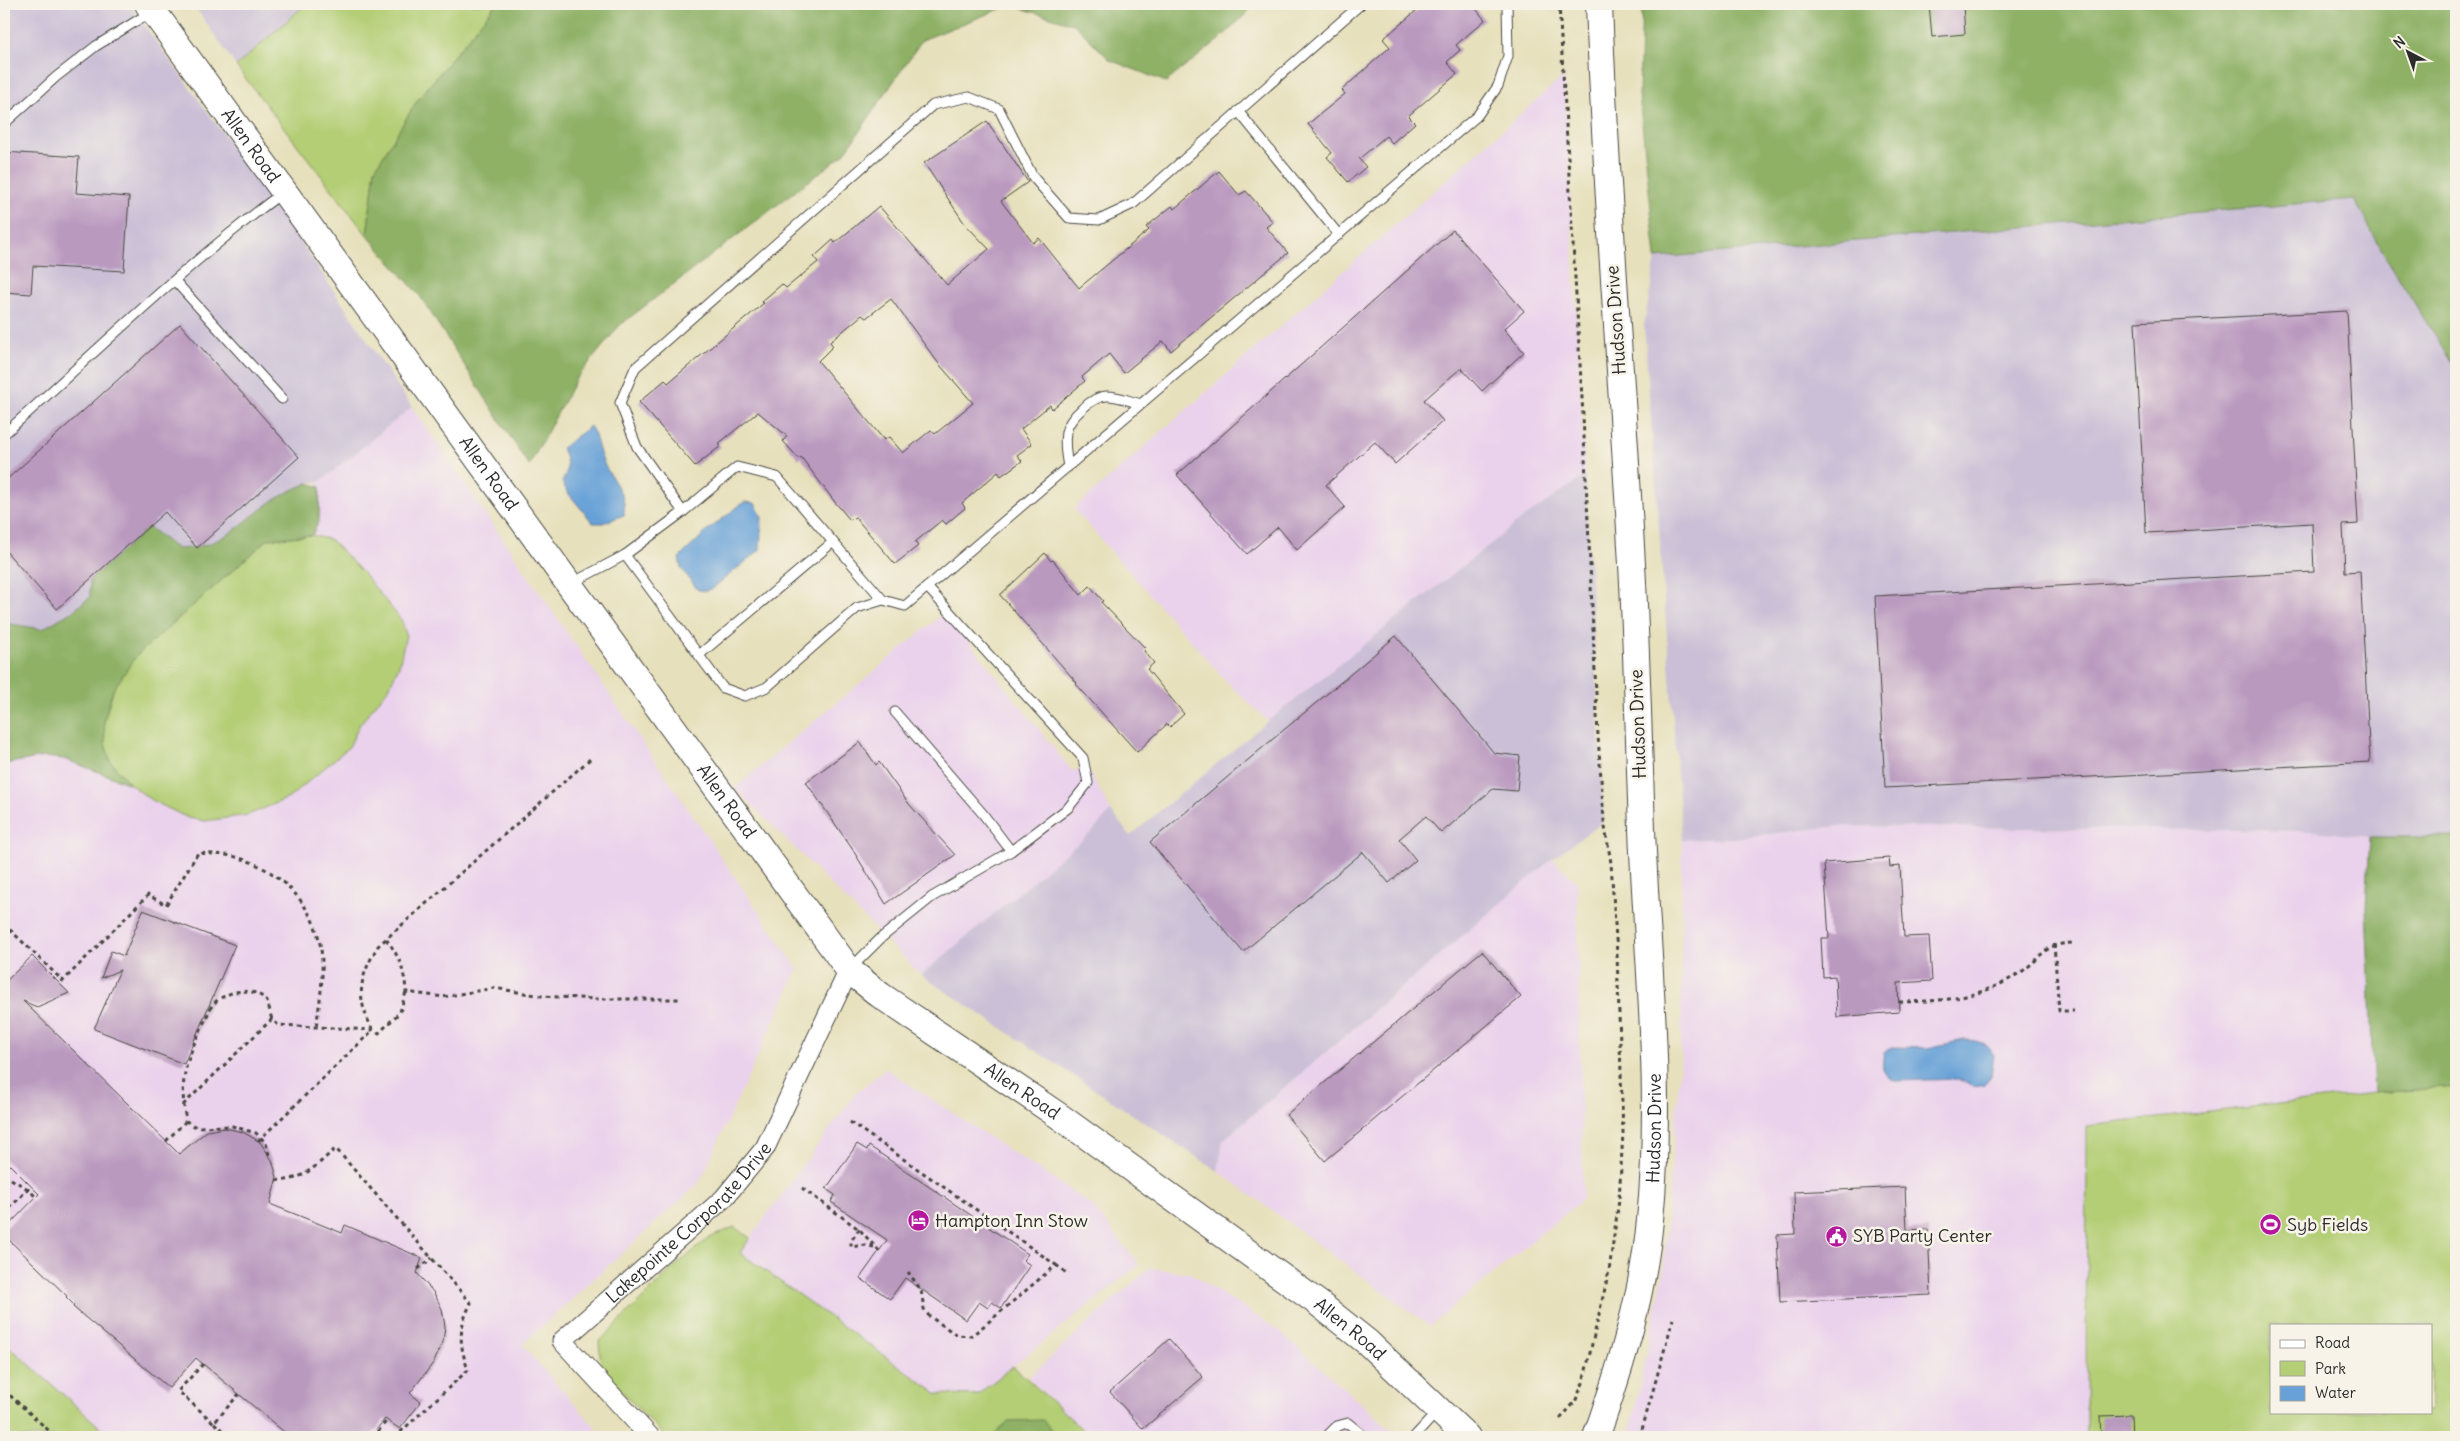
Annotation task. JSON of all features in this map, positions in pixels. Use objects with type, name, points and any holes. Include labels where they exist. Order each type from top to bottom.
[{"type":"street","name":"Hudson Drive","points":[[1596,1437],[1614,1388],[1636,1309],[1650,1222],[1656,1124],[1652,980],[1643,853],[1633,584],[1599,4]]},
{"type":"street","name":"Allen Road","points":[[151,7],[568,585],[849,970],[880,995],[1059,1116],[1318,1303],[1367,1342],[1440,1409],[1467,1437]]},
{"type":"street","name":"Lakepointe Corporate Drive","points":[[650,1437],[562,1341],[724,1198],[765,1148],[849,970]]},
{"type":"lane","points":[[682,512],[637,447],[620,403],[634,368],[933,105],[970,97],[999,109],[1034,178],[1069,218],[1099,220],[1133,204],[1361,4]]},
{"type":"lane","points":[[625,555],[723,688],[745,696],[767,687],[857,608],[883,600],[905,606],[1477,116],[1498,86],[1508,56],[1507,4]]},
{"type":"lane","points":[[4,124],[56,77],[151,7]]},
{"type":"lane","points":[[1238,111],[1339,235]]},
{"type":"lane","points":[[4,434],[175,281],[251,216],[284,192]]},
{"type":"lane","points":[[175,281],[282,399]]},
{"type":"lane","points":[[1068,467],[1064,442],[1067,429],[1077,415],[1093,400],[1107,396],[1142,404]]},
{"type":"lane","points":[[568,585],[625,555],[738,468],[777,477],[883,600]]},
{"type":"lane","points":[[699,655],[833,542]]},
{"type":"lane","points":[[849,970],[881,938],[932,897],[1011,851],[1068,808],[1088,783],[1083,758],[927,587]]},
{"type":"lane","points":[[895,712],[983,814],[1011,851]]},
{"type":"lane","points":[[1414,1437],[1440,1409]]},
{"type":"lane","points":[[1326,1437],[1337,1426],[1348,1423],[1365,1437]]},
{"type":"path","points":[[1560,4],[1574,246],[1598,745],[1604,822],[1611,863],[1617,954],[1623,1133],[1619,1200],[1610,1271],[1583,1383],[1575,1402],[1561,1418],[1564,1422]]},
{"type":"path","points":[[386,940],[395,950],[400,961],[406,992],[400,1012],[379,1034],[373,1030],[363,1012],[360,994],[361,980],[378,946],[590,759]]},
{"type":"path","points":[[4,924],[63,981],[148,895],[166,905],[198,853],[236,857],[278,876],[291,887],[314,924],[320,940],[322,962],[316,1028]]},
{"type":"path","points":[[1899,1002],[1961,998],[2020,972],[2054,944],[2072,943]]},
{"type":"path","points":[[2054,944],[2059,1011],[2074,1011]]},
{"type":"path","points":[[406,992],[443,997],[494,988],[542,996],[682,999]]},
{"type":"path","points":[[269,1155],[262,1137],[243,1128],[232,1126],[196,1127],[186,1121],[183,1105],[184,1067],[211,1007],[217,999],[227,994],[239,992],[263,997],[267,1002],[272,1020],[278,1024],[316,1028],[373,1030]]},
{"type":"path","points":[[183,1105],[272,1020]]},
{"type":"path","points":[[258,1140],[373,1030]]},
{"type":"path","points":[[166,1141],[186,1121]]},
{"type":"path","points":[[850,1122],[1068,1274]]},
{"type":"path","points":[[276,1180],[288,1182],[308,1173],[335,1149],[471,1304],[463,1320],[460,1338],[468,1370],[395,1437]]},
{"type":"path","points":[[4,1175],[28,1189],[36,1197]]},
{"type":"path","points":[[802,1188],[859,1229],[879,1251]]},
{"type":"path","points":[[4,1214],[28,1189]]},
{"type":"path","points":[[859,1229],[850,1241],[851,1247],[865,1245],[874,1247]]},
{"type":"path","points":[[418,1269],[432,1258]]},
{"type":"path","points":[[908,1272],[921,1290],[924,1309],[929,1316],[957,1335],[964,1337],[979,1330],[1056,1265]]},
{"type":"path","points":[[1640,1437],[1673,1319]]},
{"type":"path","points":[[203,1364],[178,1392],[231,1437]]},
{"type":"path","points":[[4,1390],[56,1437]]},
{"type":"path","points":[[214,1423],[239,1394]]},
{"type":"path","points":[[384,1437],[378,1432],[387,1420]]},
{"type":"shaded area","points":[[4,4],[129,4],[284,217],[412,407],[321,481],[308,483],[282,495],[226,537],[197,548],[177,549],[90,597],[73,611],[42,629],[4,623]]},
{"type":"shaded area","points":[[193,4],[306,4],[236,66]]},
{"type":"shaded area","points":[[1564,76],[1585,476],[1522,519],[1268,721],[1228,683],[1074,509]]},
{"type":"shaded area","points":[[2354,199],[2387,259],[2456,370],[2456,837],[2370,837],[2314,831],[1838,826],[1734,838],[1682,840],[1644,325],[1656,258]]},
{"type":"shaded area","points":[[412,407],[798,969],[699,1183],[522,1345],[604,1437],[111,1437],[4,1342],[4,739]]},
{"type":"shaded area","points":[[1585,476],[1604,821],[1552,859],[1223,1140],[1218,1171],[921,975],[1093,831],[1111,811],[1130,836],[1268,721],[1522,519]]},
{"type":"shaded area","points":[[945,612],[1072,771],[1088,769],[1111,811],[1093,831],[921,975],[735,788]]},
{"type":"shaded area","points":[[1838,826],[2314,831],[2370,837],[2366,907],[2374,1093],[2087,1126],[2086,1437],[1629,1437],[1663,1276],[1681,1054],[1682,840],[1734,838]]},
{"type":"shaded area","points":[[1552,859],[1577,882],[1583,1199],[1430,1326],[1218,1171],[1223,1140]]},
{"type":"shaded area","points":[[886,1069],[1092,1205],[1139,1265],[977,1395],[938,1394],[740,1252],[855,1094]]},
{"type":"shaded area","points":[[1149,1268],[1190,1273],[1278,1330],[1399,1437],[1091,1437],[1028,1378]]},
{"type":"green space","points":[[306,4],[496,4],[417,101],[375,169],[367,235],[236,66]]},
{"type":"green space","points":[[496,4],[1256,4],[1221,38],[1166,82],[1110,60],[1074,24],[1010,5],[922,40],[844,154],[620,325],[576,379],[529,466],[420,296],[367,235],[375,169],[417,101]]},
{"type":"green space","points":[[1642,4],[2456,4],[2456,370],[2387,259],[2354,199],[1656,258],[1639,94]]},
{"type":"green space","points":[[308,483],[320,487],[319,521],[312,535],[268,539],[136,656],[113,690],[104,721],[105,743],[110,761],[130,784],[64,759],[44,757],[4,764],[4,623],[42,629],[73,611],[90,597],[90,579],[149,527],[177,549],[210,543],[235,530],[283,495]]},
{"type":"green space","points":[[312,535],[331,540],[364,574],[402,621],[406,635],[399,666],[389,688],[360,724],[349,747],[289,798],[248,815],[205,821],[188,818],[151,800],[130,784],[110,761],[105,743],[104,721],[113,690],[136,656],[268,539]]},
{"type":"green space","points":[[2370,837],[2456,837],[2456,1087],[2374,1093],[2366,907]]},
{"type":"green space","name":"Syb Fields","points":[[2456,1087],[2456,1437],[2086,1437],[2087,1126],[2374,1093]]},
{"type":"green space","points":[[734,1227],[750,1238],[740,1253],[938,1394],[977,1395],[1013,1366],[1091,1437],[666,1437],[601,1370],[599,1342],[675,1266],[709,1238]]},
{"type":"green space","points":[[4,1342],[111,1437],[4,1437]]},
{"type":"green space","points":[[1043,1420],[1057,1437],[992,1437],[1008,1421]]},
{"type":"water","points":[[590,426],[596,437],[603,462],[621,493],[624,503],[624,515],[603,523],[593,523],[568,493],[562,482],[567,465],[562,448]]},
{"type":"water","points":[[744,502],[755,503],[762,517],[760,550],[713,588],[706,591],[698,590],[681,568],[679,558],[709,529]]},
{"type":"water","points":[[1964,1040],[1981,1043],[1994,1055],[1991,1077],[1984,1085],[1974,1087],[1959,1079],[1895,1081],[1885,1073],[1884,1053],[1892,1047],[1927,1048]]},
{"type":"building","points":[[1424,4],[1472,4],[1485,20],[1456,45],[1460,50],[1447,62],[1457,74],[1408,116],[1415,123],[1392,143],[1386,136],[1359,159],[1366,167],[1348,182],[1327,157],[1332,153],[1308,124],[1345,94],[1342,90],[1390,47],[1383,39]]},
{"type":"building","points":[[1929,4],[1963,4],[1965,34],[1932,37]]},
{"type":"building","points":[[987,121],[1028,182],[1001,201],[1033,243],[1039,238],[1079,288],[1149,230],[1146,227],[1172,206],[1174,209],[1219,171],[1239,195],[1246,191],[1273,222],[1266,227],[1288,253],[1171,351],[1163,341],[1124,373],[1109,354],[1082,377],[1085,381],[1052,409],[1050,405],[1021,429],[1032,444],[1017,455],[1022,461],[1001,476],[998,472],[962,503],[965,508],[946,524],[942,520],[915,542],[918,546],[895,564],[855,517],[850,520],[801,457],[799,459],[783,441],[787,436],[758,412],[718,444],[721,446],[695,466],[639,402],[665,380],[668,383],[764,303],[761,302],[782,284],[786,288],[818,262],[814,257],[833,240],[835,243],[879,206],[947,285],[989,249],[965,224],[924,163]],"holes":[[[891,299],[939,364],[973,403],[935,434],[931,430],[903,453],[889,437],[884,440],[818,361],[833,346],[830,342],[862,315],[866,318]]]},
{"type":"building","points":[[4,152],[79,157],[76,193],[129,197],[124,271],[33,266],[31,294],[4,292]]},
{"type":"building","points":[[1453,230],[1524,311],[1504,329],[1524,352],[1482,391],[1461,368],[1424,400],[1443,421],[1395,464],[1375,442],[1326,485],[1345,507],[1297,550],[1278,527],[1247,554],[1177,475]]},
{"type":"building","points":[[2347,311],[2358,524],[2343,525],[2345,572],[2360,571],[2370,762],[1885,788],[1875,596],[2314,572],[2312,523],[2146,533],[2135,322]]},
{"type":"building","points":[[180,324],[299,457],[197,548],[165,512],[57,609],[4,549],[4,482]]},
{"type":"building","points":[[1045,553],[1051,561],[1053,560],[1081,595],[1090,586],[1103,601],[1101,602],[1146,649],[1144,651],[1154,663],[1147,669],[1184,714],[1170,727],[1167,724],[1137,752],[1000,595]]},
{"type":"building","points":[[1396,636],[1494,753],[1520,756],[1517,791],[1493,789],[1441,833],[1426,816],[1399,839],[1416,860],[1389,883],[1363,852],[1243,952],[1150,842]]},
{"type":"building","points":[[860,742],[876,765],[879,762],[909,804],[955,855],[886,904],[851,847],[806,782]]},
{"type":"building","points":[[1889,858],[1890,867],[1900,866],[1904,937],[1929,936],[1932,981],[1898,983],[1899,1012],[1837,1017],[1835,976],[1823,977],[1821,938],[1829,938],[1824,863]]},
{"type":"building","points":[[143,910],[235,945],[184,1064],[94,1029],[120,970],[101,978],[111,951],[124,956]]},
{"type":"building","points":[[1482,951],[1521,997],[1325,1161],[1286,1115]]},
{"type":"building","points":[[32,956],[69,993],[37,1007],[23,1001],[179,1154],[207,1131],[225,1128],[243,1132],[260,1142],[272,1160],[277,1177],[270,1204],[342,1233],[345,1225],[422,1258],[417,1273],[434,1293],[442,1309],[445,1326],[443,1342],[434,1362],[410,1393],[421,1402],[400,1429],[385,1419],[370,1437],[290,1437],[196,1358],[169,1388],[73,1307],[74,1305],[67,1296],[4,1235],[4,1230],[39,1194],[4,1159],[4,983]]},
{"type":"building","name":"Hampton Inn Stow","points":[[857,1144],[867,1150],[869,1146],[1028,1254],[1023,1260],[1030,1265],[1001,1308],[992,1302],[988,1308],[979,1302],[966,1320],[905,1278],[890,1299],[860,1278],[887,1240],[831,1202],[835,1195],[826,1189]]},
{"type":"building","points":[[1905,1187],[1907,1230],[1928,1229],[1931,1295],[1780,1302],[1777,1235],[1795,1234],[1794,1192]]},
{"type":"building","points":[[1169,1339],[1203,1377],[1143,1429],[1110,1392]]},
{"type":"building","points":[[2131,1415],[2132,1437],[2101,1437],[2100,1416]]},
{"type":"place","name":"Hampton Inn Stow","points":[[919,1221]]},
{"type":"place","name":"Syb Fields","points":[[2271,1225]]},
{"type":"place","name":"SYB Party Center","points":[[1837,1236]]}]
